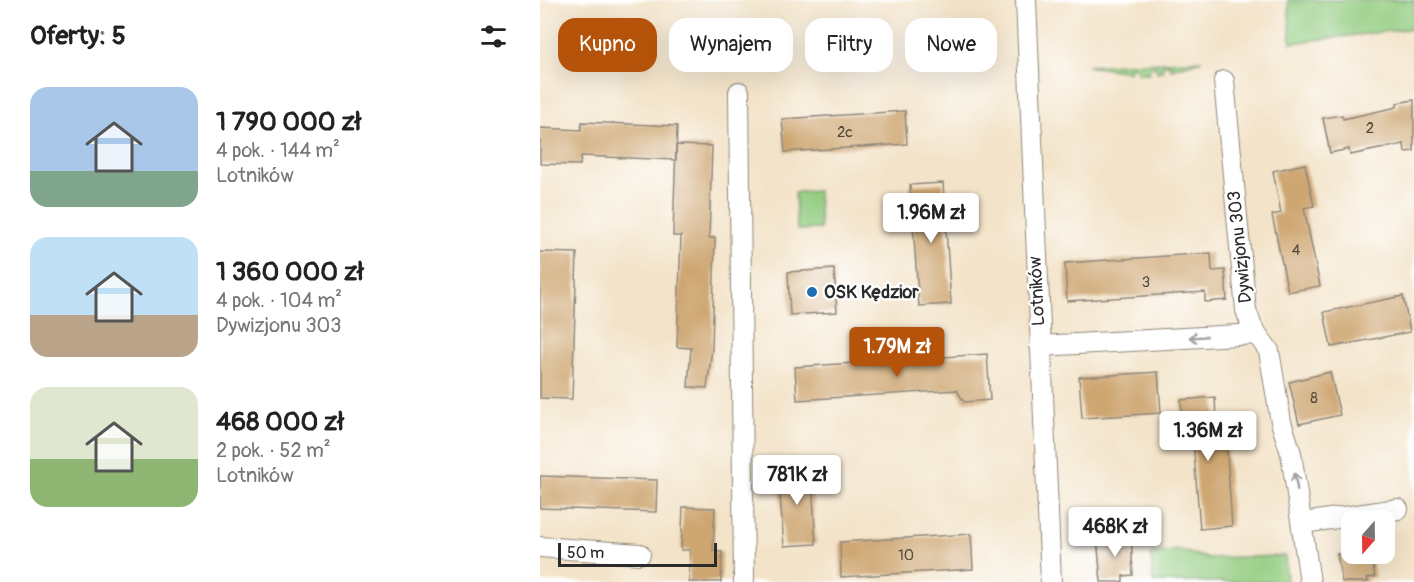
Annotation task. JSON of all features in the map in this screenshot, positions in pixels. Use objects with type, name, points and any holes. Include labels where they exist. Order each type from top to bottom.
[{"type":"street","name":"Lotników","points":[[1026,0],[1051,582]]},
{"type":"street","name":"Dywizjonu 303","points":[[1224,81],[1246,310],[1248,320],[1269,351],[1281,422],[1292,453],[1310,582]]},
{"type":"street","points":[[739,93],[744,582]]},
{"type":"street","points":[[1040,346],[1256,334]]},
{"type":"street","points":[[1303,523],[1398,508]]},
{"type":"street","points":[[540,547],[640,554]]},
{"type":"green space","points":[[1288,0],[1414,0],[1414,28],[1291,43]]},
{"type":"green space","points":[[1202,60],[1171,69],[1169,64],[1162,66],[1163,71],[1157,72],[1156,67],[1149,68],[1149,73],[1137,73],[1136,68],[1129,68],[1129,72],[1087,66]]},
{"type":"green space","points":[[818,191],[820,229],[797,230],[795,192]]},
{"type":"green space","points":[[1179,550],[1207,558],[1285,556],[1287,582],[1153,582],[1151,554]]},
{"type":"building","points":[[1414,100],[1414,151],[1405,152],[1404,144],[1350,155],[1349,149],[1330,153],[1323,118],[1342,115],[1343,119],[1397,107],[1397,103]]},
{"type":"building","points":[[905,111],[907,144],[785,152],[782,119]]},
{"type":"building","points":[[582,122],[677,126],[676,160],[581,156],[580,165],[540,164],[540,128],[581,130]]},
{"type":"building","points":[[676,145],[712,146],[709,238],[715,238],[712,349],[707,388],[688,387],[691,348],[677,347],[681,236],[673,236]]},
{"type":"building","points":[[1305,164],[1314,206],[1304,208],[1320,286],[1288,292],[1272,215],[1281,213],[1273,171]]},
{"type":"building","points":[[943,183],[951,304],[919,306],[910,185]]},
{"type":"building","points":[[540,252],[577,253],[572,399],[540,398]]},
{"type":"building","points":[[1211,253],[1212,271],[1225,270],[1227,300],[1205,302],[1205,292],[1067,301],[1065,263]]},
{"type":"building","name":"OSK Kędzior","points":[[834,269],[837,312],[790,315],[788,272]]},
{"type":"building","points":[[1403,296],[1410,332],[1331,347],[1324,312]]},
{"type":"building","points":[[987,354],[990,400],[964,402],[957,390],[797,400],[795,367]]},
{"type":"building","points":[[1158,372],[1161,413],[1082,418],[1079,377]]},
{"type":"building","points":[[1330,372],[1340,415],[1299,424],[1289,382]]},
{"type":"building","points":[[1215,397],[1217,439],[1226,439],[1232,526],[1200,529],[1193,441],[1184,442],[1181,400]]},
{"type":"building","points":[[811,467],[816,544],[784,546],[778,469]]},
{"type":"building","points":[[540,476],[657,480],[656,512],[540,508]]},
{"type":"building","points":[[683,507],[715,508],[713,551],[722,552],[721,582],[689,582],[690,550],[681,550]]},
{"type":"building","points":[[971,534],[973,569],[841,577],[840,542]]},
{"type":"building","points":[[1131,534],[1133,575],[1123,576],[1123,582],[1101,582],[1097,537]]},
{"type":"building","points":[[1337,554],[1341,554],[1341,564],[1373,564],[1375,577],[1367,578],[1368,582],[1342,582]]},
{"type":"place","name":"OSK Kędzior","points":[[812,292]]}]
